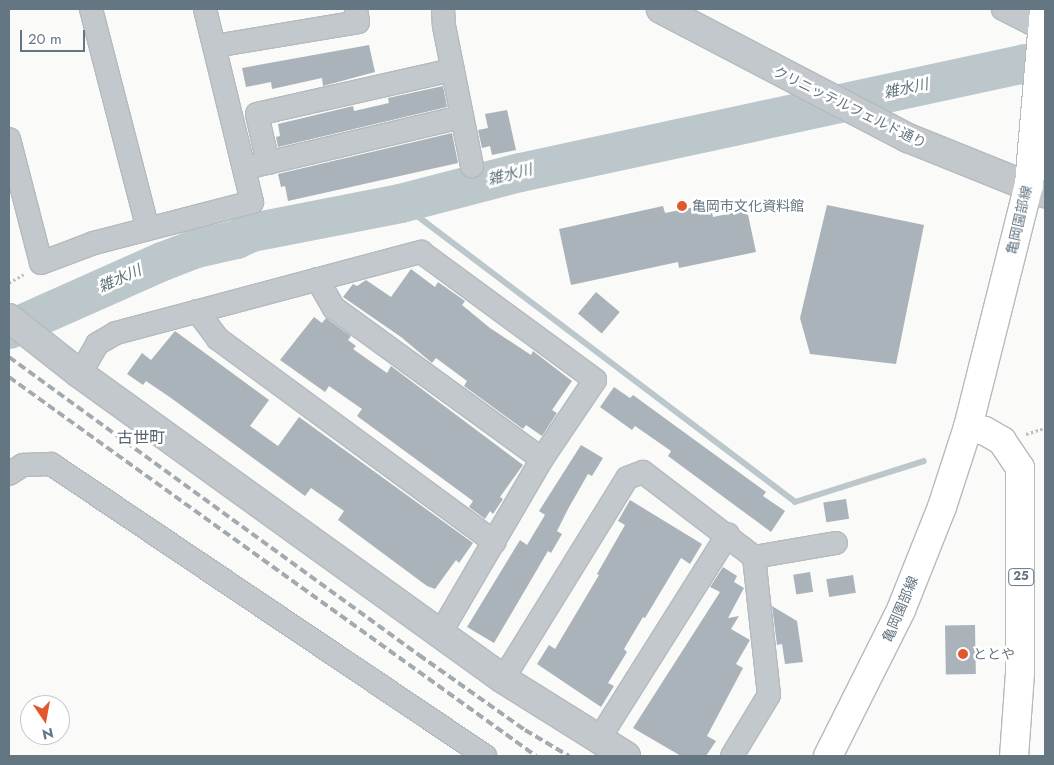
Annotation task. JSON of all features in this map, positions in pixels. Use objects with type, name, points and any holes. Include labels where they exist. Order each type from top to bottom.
[{"type":"main road","name":"亀岡園部線","points":[[828,756],[852,712],[901,610],[942,507],[968,427],[1037,189],[1043,19]]},
{"type":"main road","name":"25","points":[[968,427],[985,431],[1002,441],[1020,468],[1020,673],[1014,756]]},
{"type":"street","points":[[91,9],[148,229]]},
{"type":"street","points":[[9,139],[41,263],[94,243],[252,202],[205,9]]},
{"type":"street","points":[[215,46],[358,22],[356,9]]},
{"type":"street","points":[[443,9],[452,70],[472,166]]},
{"type":"street","name":"クリニッテルフェルド通り","points":[[661,9],[908,138],[1037,189]]},
{"type":"street","points":[[1003,9],[1043,19]]},
{"type":"street","points":[[268,163],[257,114],[452,70]]},
{"type":"street","points":[[244,169],[462,117]]},
{"type":"street","points":[[80,374],[97,344],[116,333],[421,252],[595,380],[542,459],[441,632]]},
{"type":"street","points":[[317,279],[334,308],[542,459]]},
{"type":"street","points":[[197,312],[218,339],[494,542]]},
{"type":"street","points":[[9,318],[80,374],[441,632],[503,679],[626,756]]},
{"type":"street","points":[[9,474],[23,465],[50,464],[485,756]]},
{"type":"street","points":[[503,679],[626,478],[643,472],[728,534],[754,557],[769,695],[732,756]]},
{"type":"street","points":[[599,739],[728,534]]},
{"type":"street","points":[[754,557],[836,543]]},
{"type":"building","points":[[369,45],[375,72],[323,86],[322,78],[272,89],[271,82],[246,87],[242,68]]},
{"type":"building","points":[[443,86],[447,107],[278,147],[276,137],[280,136],[278,124],[353,106],[354,111],[389,103],[388,98]]},
{"type":"building","points":[[507,110],[516,150],[492,155],[490,146],[482,148],[478,130],[488,128],[485,114]]},
{"type":"building","points":[[452,133],[458,163],[288,201],[285,186],[281,187],[278,174]]},
{"type":"building","points":[[710,204],[713,217],[747,210],[756,252],[679,268],[678,262],[571,285],[559,229],[663,206],[665,213]]},
{"type":"building","points":[[827,205],[924,225],[896,364],[810,354],[800,318]]},
{"type":"building","points":[[411,269],[435,287],[438,282],[465,301],[462,305],[490,328],[531,355],[533,351],[572,381],[552,410],[557,413],[542,436],[526,425],[523,429],[464,386],[467,381],[436,358],[432,363],[401,337],[343,297],[353,284],[357,286],[366,280],[391,297]]},
{"type":"building","points":[[596,292],[620,312],[602,333],[578,313]]},
{"type":"building","points":[[314,317],[322,323],[326,318],[351,336],[348,340],[356,346],[353,349],[387,373],[391,366],[523,465],[500,497],[503,499],[493,514],[490,511],[485,519],[469,507],[473,501],[357,416],[362,409],[329,386],[325,392],[280,360]]},
{"type":"building","points":[[175,331],[269,400],[250,426],[278,446],[299,417],[473,543],[459,563],[456,560],[435,589],[427,586],[338,520],[344,511],[311,488],[305,496],[171,398],[146,381],[143,385],[127,374],[142,353],[151,360]]},
{"type":"building","points":[[614,387],[630,398],[633,395],[766,492],[763,496],[785,511],[771,532],[668,456],[671,451],[635,426],[632,430],[600,407]]},
{"type":"building","points":[[581,445],[603,458],[592,476],[588,474],[557,531],[562,534],[551,553],[548,551],[494,643],[467,627],[520,540],[527,545],[545,515],[539,511]]},
{"type":"building","points":[[846,499],[849,519],[826,522],[823,503]]},
{"type":"building","points":[[630,500],[702,544],[690,564],[681,558],[645,618],[643,617],[624,649],[627,652],[608,683],[614,686],[601,707],[537,664],[549,645],[555,649],[599,575],[597,574],[625,525],[618,521]]},
{"type":"building","points":[[723,567],[737,576],[734,582],[744,588],[728,618],[739,616],[731,629],[750,640],[736,664],[743,668],[707,736],[716,741],[706,756],[681,756],[633,728],[720,592],[710,587]]},
{"type":"building","points":[[810,572],[813,592],[796,594],[793,575]]},
{"type":"building","points":[[853,575],[856,593],[829,597],[826,579]]},
{"type":"building","points":[[772,606],[797,621],[803,662],[785,664],[782,644],[777,645]]},
{"type":"building","points":[[975,625],[976,674],[946,675],[945,626]]},
{"type":"waterway","name":"雑水川","points":[[9,329],[162,261],[196,248],[236,239],[251,232],[400,203],[520,172],[1025,63]]},
{"type":"waterway","points":[[400,203],[795,502],[924,461]]},
{"type":"railway","points":[[9,357],[419,655],[525,730],[569,756]]},
{"type":"railway","points":[[9,377],[536,756]]},
{"type":"place","name":"亀岡市文化資料館","points":[[682,206]]},
{"type":"place","name":"ととや","points":[[963,654]]},
{"type":"district","name":"古世町","points":[[141,438]]}]
